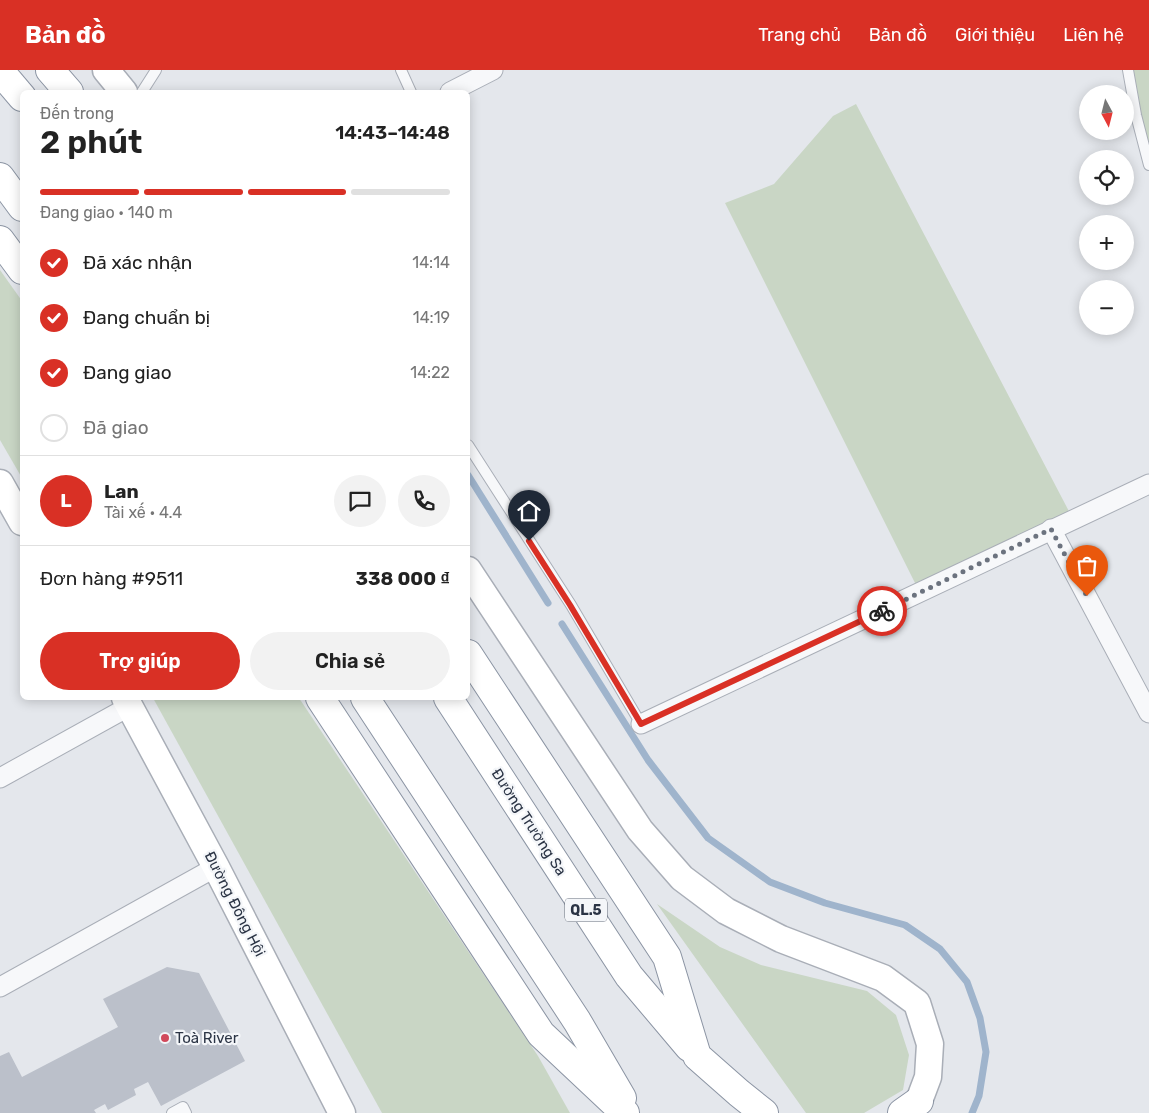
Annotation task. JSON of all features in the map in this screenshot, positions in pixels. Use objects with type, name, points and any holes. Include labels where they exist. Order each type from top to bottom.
[{"type":"highway","points":[[50,70],[67,90]]},
{"type":"highway","points":[[0,71],[20,96]]},
{"type":"highway","points":[[0,177],[20,204]]},
{"type":"highway","points":[[0,240],[20,267]]},
{"type":"highway","points":[[470,657],[667,957],[697,1056],[764,1113]]},
{"type":"highway","points":[[321,700],[541,1034],[625,1113]]},
{"type":"highway","points":[[366,700],[577,1021],[631,1113]]},
{"type":"highway","name":"Đường Trường Sa","points":[[449,700],[629,976],[697,1056],[738,1113]]},
{"type":"street","points":[[106,70],[122,90]]},
{"type":"street","points":[[454,90],[493,70]]},
{"type":"street","points":[[0,484],[20,519]]},
{"type":"street","points":[[641,724],[1149,484]]},
{"type":"street","points":[[1051,529],[1149,713]]},
{"type":"street","points":[[470,573],[640,830],[682,878],[726,912],[780,939],[882,978],[917,1003],[930,1044],[928,1077],[912,1109]]},
{"type":"street","points":[[0,778],[127,702]]},
{"type":"street","name":"Đường Đông Hội","points":[[127,702],[216,867],[342,1113]]},
{"type":"street","points":[[0,987],[216,867]]},
{"type":"lane","points":[[143,90],[156,70]]},
{"type":"lane","points":[[401,70],[410,90]]},
{"type":"lane","points":[[1128,70],[1136,115],[1149,165]]},
{"type":"lane","points":[[470,448],[570,605],[641,724]]},
{"type":"lane","points":[[172,1113],[183,1107],[186,1113]]},
{"type":"green space","points":[[1129,70],[1149,70],[1149,163],[1134,93],[1134,85],[1132,85]]},
{"type":"green space","points":[[856,104],[1073,519],[920,593],[725,203],[774,184],[833,116]]},
{"type":"green space","points":[[0,270],[20,298],[20,475],[0,440]]},
{"type":"green space","points":[[154,700],[300,700],[538,1056],[570,1113],[382,1113]]},
{"type":"green space","points":[[657,904],[720,947],[761,965],[867,991],[896,1015],[909,1055],[903,1090],[864,1113],[806,1113]]},
{"type":"building","name":"Toà River","points":[[167,967],[199,973],[245,1061],[161,1106],[148,1082],[134,1089],[136,1095],[108,1110],[105,1104],[94,1110],[96,1113],[0,1113],[0,1056],[9,1052],[22,1077],[118,1027],[103,999]]},
{"type":"waterway","points":[[470,478],[548,603]]},
{"type":"waterway","points":[[562,624],[648,760],[708,838],[770,882],[825,903],[905,925],[940,949],[967,982],[980,1018],[986,1052],[979,1096],[972,1113]]},
{"type":"way so far","points":[[882,611],[1051,529],[1087,596]]},
{"type":"place","name":"Toà River","points":[[165,1038]]},
{"type":"route","points":[[529,541],[570,605],[641,724],[882,611]]}]
